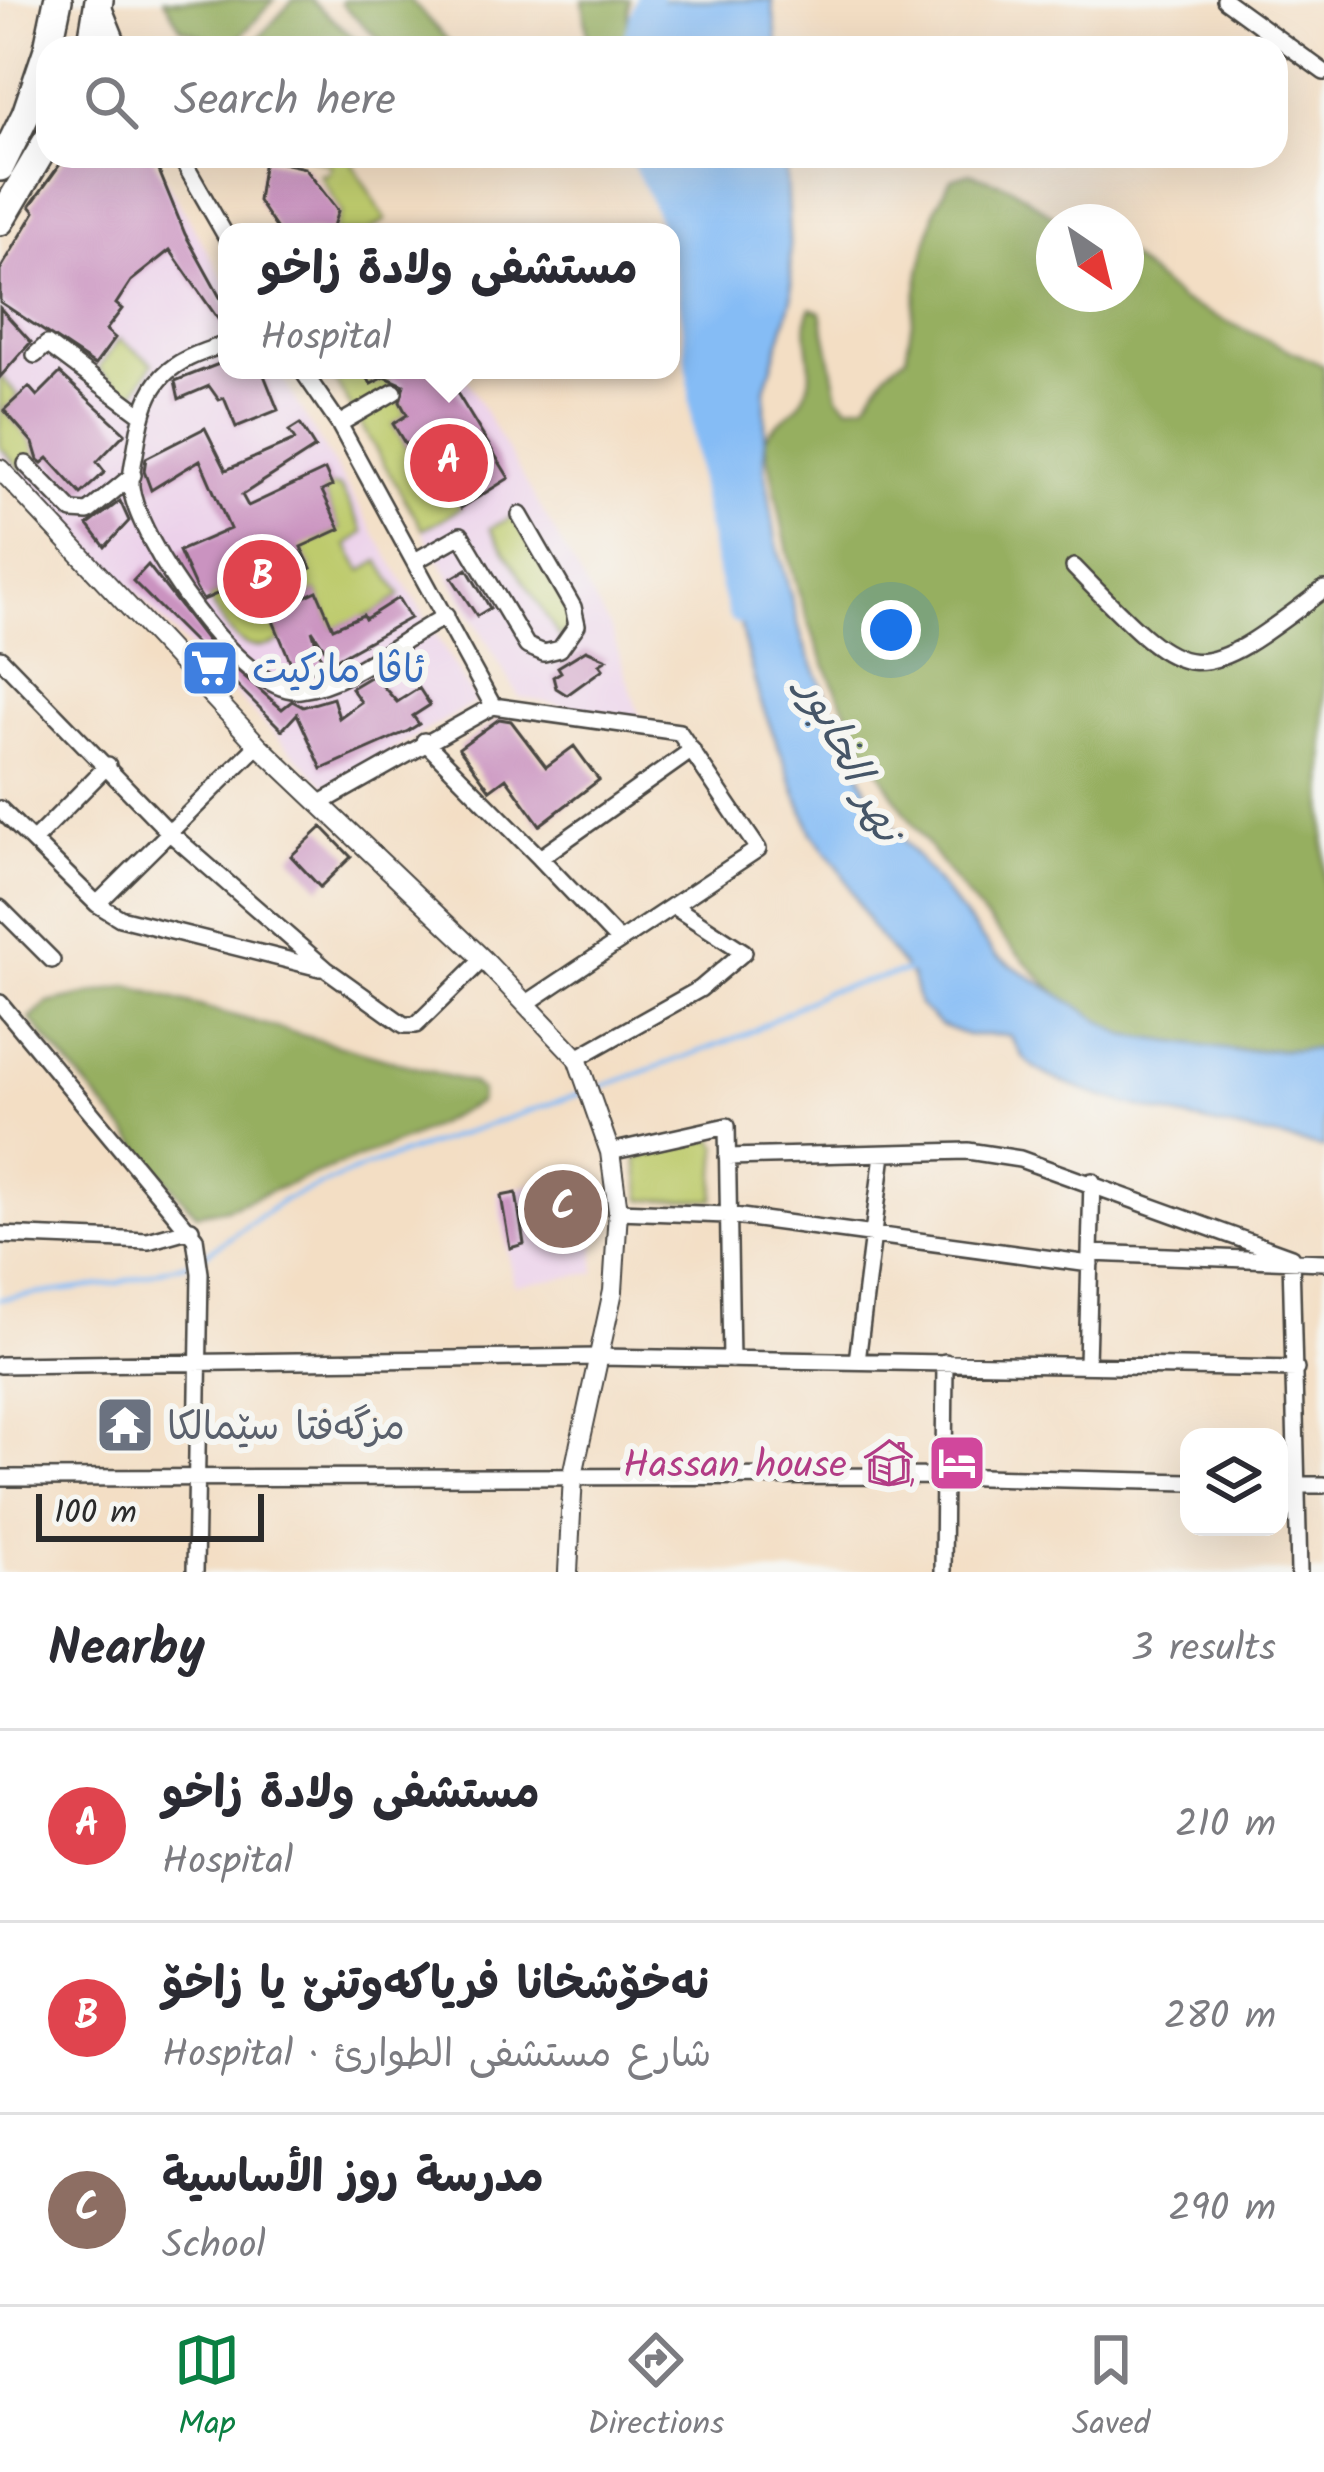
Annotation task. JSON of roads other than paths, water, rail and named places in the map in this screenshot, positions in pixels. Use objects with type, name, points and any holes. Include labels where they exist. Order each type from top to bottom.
[{"type":"highway","points":[[51,36],[58,0]]},
{"type":"highway","points":[[93,36],[99,0]]},
{"type":"highway","points":[[0,167],[36,84]]},
{"type":"highway","points":[[0,221],[36,160]]},
{"type":"street","points":[[99,0],[115,36]]},
{"type":"street","points":[[1225,0],[1274,36]]},
{"type":"street","points":[[1288,46],[1324,72]]},
{"type":"street","points":[[187,168],[218,223]]},
{"type":"street","points":[[34,355],[47,344],[142,415]]},
{"type":"street","points":[[218,348],[164,371],[151,388],[133,475],[137,507],[184,594],[248,666],[278,686],[298,691],[322,683],[446,616]]},
{"type":"street","points":[[308,379],[338,424],[493,706]]},
{"type":"street","points":[[338,424],[394,392]]},
{"type":"street","points":[[26,464],[72,511],[88,512],[133,475]]},
{"type":"street","points":[[0,469],[258,745],[483,959],[577,1058],[608,1146],[618,1211],[613,1292],[573,1475],[568,1572]]},
{"type":"street","points":[[0,487],[26,512],[41,518]]},
{"type":"street","points":[[415,561],[461,535],[527,646],[544,652],[560,650],[577,625],[573,607],[520,515]]},
{"type":"street","points":[[1074,567],[1154,649],[1179,662],[1208,663],[1235,652],[1324,589]]},
{"type":"street","points":[[0,658],[170,833],[326,969],[412,1028],[483,959]]},
{"type":"street","points":[[319,804],[493,706],[680,732],[758,849],[527,1003]]},
{"type":"street","points":[[424,741],[619,941]]},
{"type":"street","points":[[98,904],[258,745]]},
{"type":"street","points":[[541,858],[692,750]]},
{"type":"street","points":[[34,840],[108,765]]},
{"type":"street","points":[[0,809],[98,904],[120,918],[326,969]]},
{"type":"street","points":[[577,1058],[700,989],[744,952],[673,906]]},
{"type":"street","points":[[0,908],[52,960]]},
{"type":"street","points":[[0,1003],[193,1233],[200,1273],[195,1572]]},
{"type":"street","points":[[608,1146],[727,1126],[731,1360]]},
{"type":"street","points":[[727,1157],[968,1151],[1020,1159],[1092,1181],[1291,1257]]},
{"type":"street","points":[[857,1361],[883,1154]]},
{"type":"street","points":[[1087,1363],[1092,1181]]},
{"type":"street","points":[[618,1211],[727,1215],[1090,1258],[1291,1257],[1324,1262]]},
{"type":"street","points":[[0,1235],[148,1241],[193,1233]]},
{"type":"street","points":[[1291,1257],[1300,1572]]},
{"type":"street","points":[[0,1365],[598,1357],[1296,1369]]},
{"type":"street","points":[[943,1572],[945,1362]]},
{"type":"street","points":[[0,1478],[943,1476],[1180,1482]]},
{"type":"street","points":[[1288,1485],[1324,1485]]},
{"type":"water","points":[[643,0],[772,0],[776,36],[642,36]]},
{"type":"water","name":"نهر الخابور","points":[[652,168],[786,168],[792,299],[765,389],[765,469],[776,541],[803,642],[871,799],[995,955],[1124,1035],[1237,1051],[1324,1049],[1324,1148],[1164,1113],[1077,1088],[1044,1074],[1024,1058],[1009,1035],[967,1035],[940,1025],[919,1005],[912,977],[872,928],[840,869],[812,833],[759,697],[723,531],[702,326],[680,223],[675,223]]},
{"type":"waterway","name":"نهر الخابور","points":[[638,36],[649,0]]},
{"type":"waterway","name":"نهر الخابور","points":[[649,168],[674,223]]},
{"type":"waterway","name":"نهر الخابور","points":[[680,243],[692,294],[713,482],[741,611]]},
{"type":"waterway","points":[[593,1090],[745,1035],[824,992],[912,970]]},
{"type":"waterway","points":[[203,1256],[284,1200],[373,1164],[582,1093]]},
{"type":"waterway","points":[[0,1299],[118,1283],[194,1261]]},
{"type":"place","name":"مستشفى ولادة زاخو","points":[[449,463]]},
{"type":"place","name":"نه‌خۆشخانا فرياكه‌وتنێ يا زاخۆ","points":[[262,579]]},
{"type":"place","name":"ئاڤا ماركيت","points":[[210,668]]},
{"type":"place","name":"مدرسة روز الأساسية","points":[[563,1209]]},
{"type":"place","name":"مزگەفتا سێمالکا","points":[[125,1425]]},
{"type":"place","name":"Hassan house 🏠","points":[[957,1463]]}]
